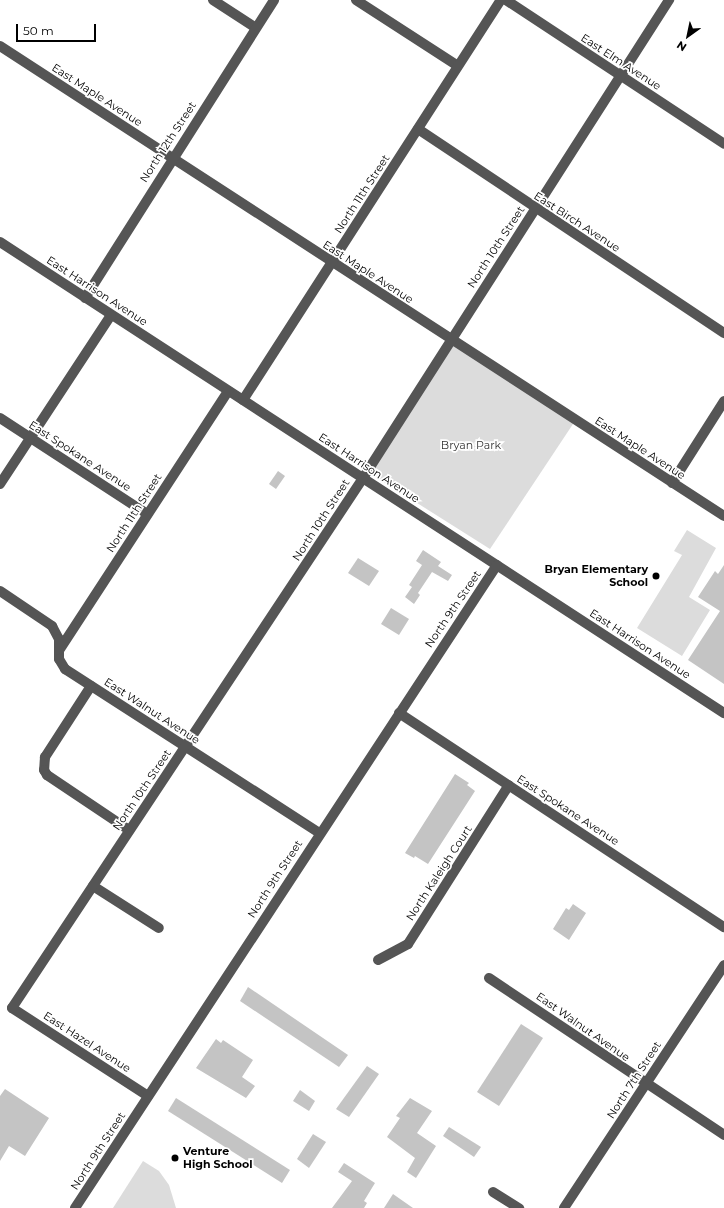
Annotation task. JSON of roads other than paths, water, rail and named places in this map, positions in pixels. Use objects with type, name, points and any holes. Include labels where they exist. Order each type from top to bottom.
[{"type":"street","points":[[212,0],[256,28]]},
{"type":"street","name":"North 12th Street","points":[[85,298],[172,157],[274,0]]},
{"type":"street","points":[[356,0],[458,66]]},
{"type":"street","name":"North 11th Street","points":[[243,400],[501,0]]},
{"type":"street","name":"East Elm Avenue","points":[[506,0],[724,144]]},
{"type":"street","name":"North 10th Street","points":[[12,1008],[363,478],[669,0]]},
{"type":"street","name":"East Maple Avenue","points":[[0,46],[450,340],[724,516]]},
{"type":"street","name":"East Birch Avenue","points":[[418,129],[724,332]]},
{"type":"street","name":"East Harrison Avenue","points":[[0,242],[724,713]]},
{"type":"street","points":[[0,484],[111,315]]},
{"type":"street","name":"North 11th Street","points":[[60,649],[228,391]]},
{"type":"street","points":[[672,483],[724,401]]},
{"type":"street","name":"East Spokane Avenue","points":[[0,418],[147,514]]},
{"type":"street","name":"North 9th Street","points":[[75,1208],[319,833],[497,565]]},
{"type":"street","name":"East Walnut Avenue","points":[[0,591],[52,626],[57,634],[60,649],[59,659],[65,669],[319,833]]},
{"type":"street","points":[[91,686],[44,757],[42,765],[47,775],[129,830]]},
{"type":"street","name":"East Spokane Avenue","points":[[398,713],[724,926]]},
{"type":"street","name":"North Kaleigh Court","points":[[378,960],[408,944],[509,785]]},
{"type":"street","points":[[93,886],[159,928]]},
{"type":"street","name":"North 7th Street","points":[[564,1208],[724,965]]},
{"type":"street","name":"East Walnut Avenue","points":[[489,978],[724,1136]]},
{"type":"street","name":"East Hazel Avenue","points":[[12,1008],[148,1096]]},
{"type":"street","points":[[494,1192],[519,1208]]},
{"type":"place","name":"Bryan Elementary School","points":[[656,576]]},
{"type":"place","name":"Venture High School","points":[[175,1158]]},
{"type":"park label","name":"Bryan Park","points":[[471,445]]}]
